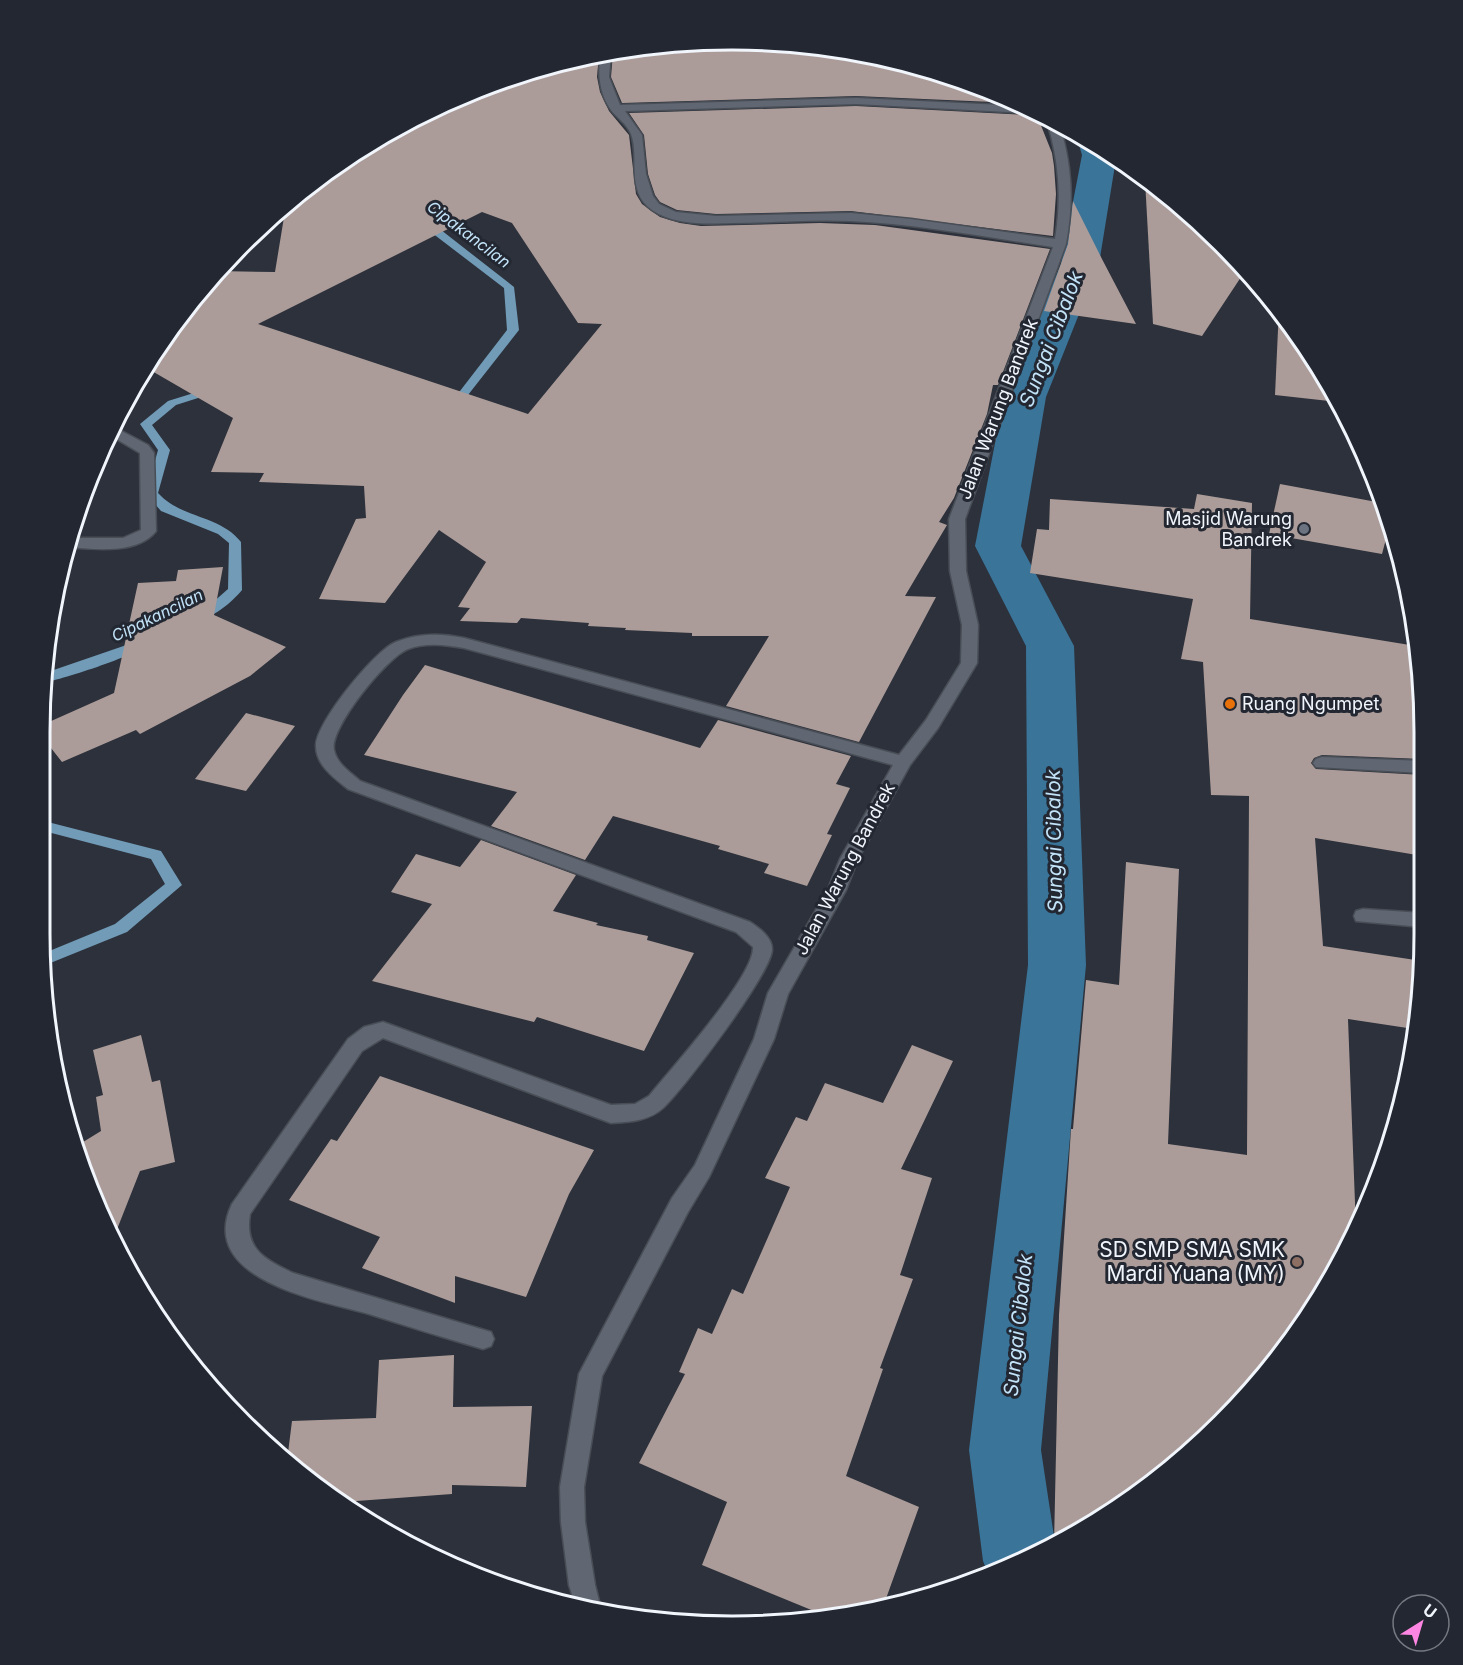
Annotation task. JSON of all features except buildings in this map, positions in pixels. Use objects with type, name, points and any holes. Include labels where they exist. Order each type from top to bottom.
[{"type":"street","points":[[605,62],[604,76],[607,93],[615,108],[637,133],[638,160],[648,199],[656,209],[668,214],[746,219],[821,216],[864,219],[1060,244]]},
{"type":"street","points":[[615,108],[856,101],[1009,109]]},
{"type":"street","name":"Jalan Warung Bandrek","points":[[586,1599],[582,1585],[573,1522],[572,1487],[591,1374],[742,1093],[764,1039],[778,993],[837,890],[849,859],[903,762],[932,724],[969,663],[970,625],[958,571],[957,519],[1060,244],[1066,216],[1068,185],[1056,132]]},
{"type":"street","points":[[77,543],[129,543],[141,539],[148,531],[147,453],[143,448],[118,434]]},
{"type":"street","points":[[483,1339],[295,1282],[263,1268],[246,1254],[239,1241],[240,1211],[296,1134],[355,1045],[371,1033],[384,1030],[611,1114],[635,1113],[643,1111],[656,1102],[722,1018],[762,962],[762,945],[755,935],[743,927],[354,786],[326,759],[324,746],[328,726],[390,651],[411,641],[440,639],[464,643],[903,762]]},
{"type":"street","points":[[1322,763],[1414,767]]},
{"type":"street","points":[[1363,916],[1414,919]]},
{"type":"waterway","name":"Sungai Cibalok","points":[[1019,1552],[1005,1450],[1057,965],[1050,646],[998,546],[1025,397],[1080,264],[1099,157]]},
{"type":"waterway","name":"Cipakancilan","points":[[423,221],[509,287],[513,330],[464,393],[449,407]]},
{"type":"waterway","name":"Cipakancilan","points":[[197,616],[216,607],[235,590],[235,542],[222,531],[165,508],[152,493],[164,450],[146,424],[172,403],[213,390]]},
{"type":"waterway","name":"Cipakancilan","points":[[52,676],[124,652],[141,644]]},
{"type":"waterway","name":"Cipakancilan","points":[[50,828],[156,855],[174,885],[121,928],[51,957]]},
{"type":"place","name":"Masjid Warung Bandrek","points":[[1304,529]]},
{"type":"place","name":"Ruang Ngumpet","points":[[1230,704]]},
{"type":"place","name":"SD SMP SMA SMK Mardi Yuana (MY)","points":[[1297,1262]]}]
